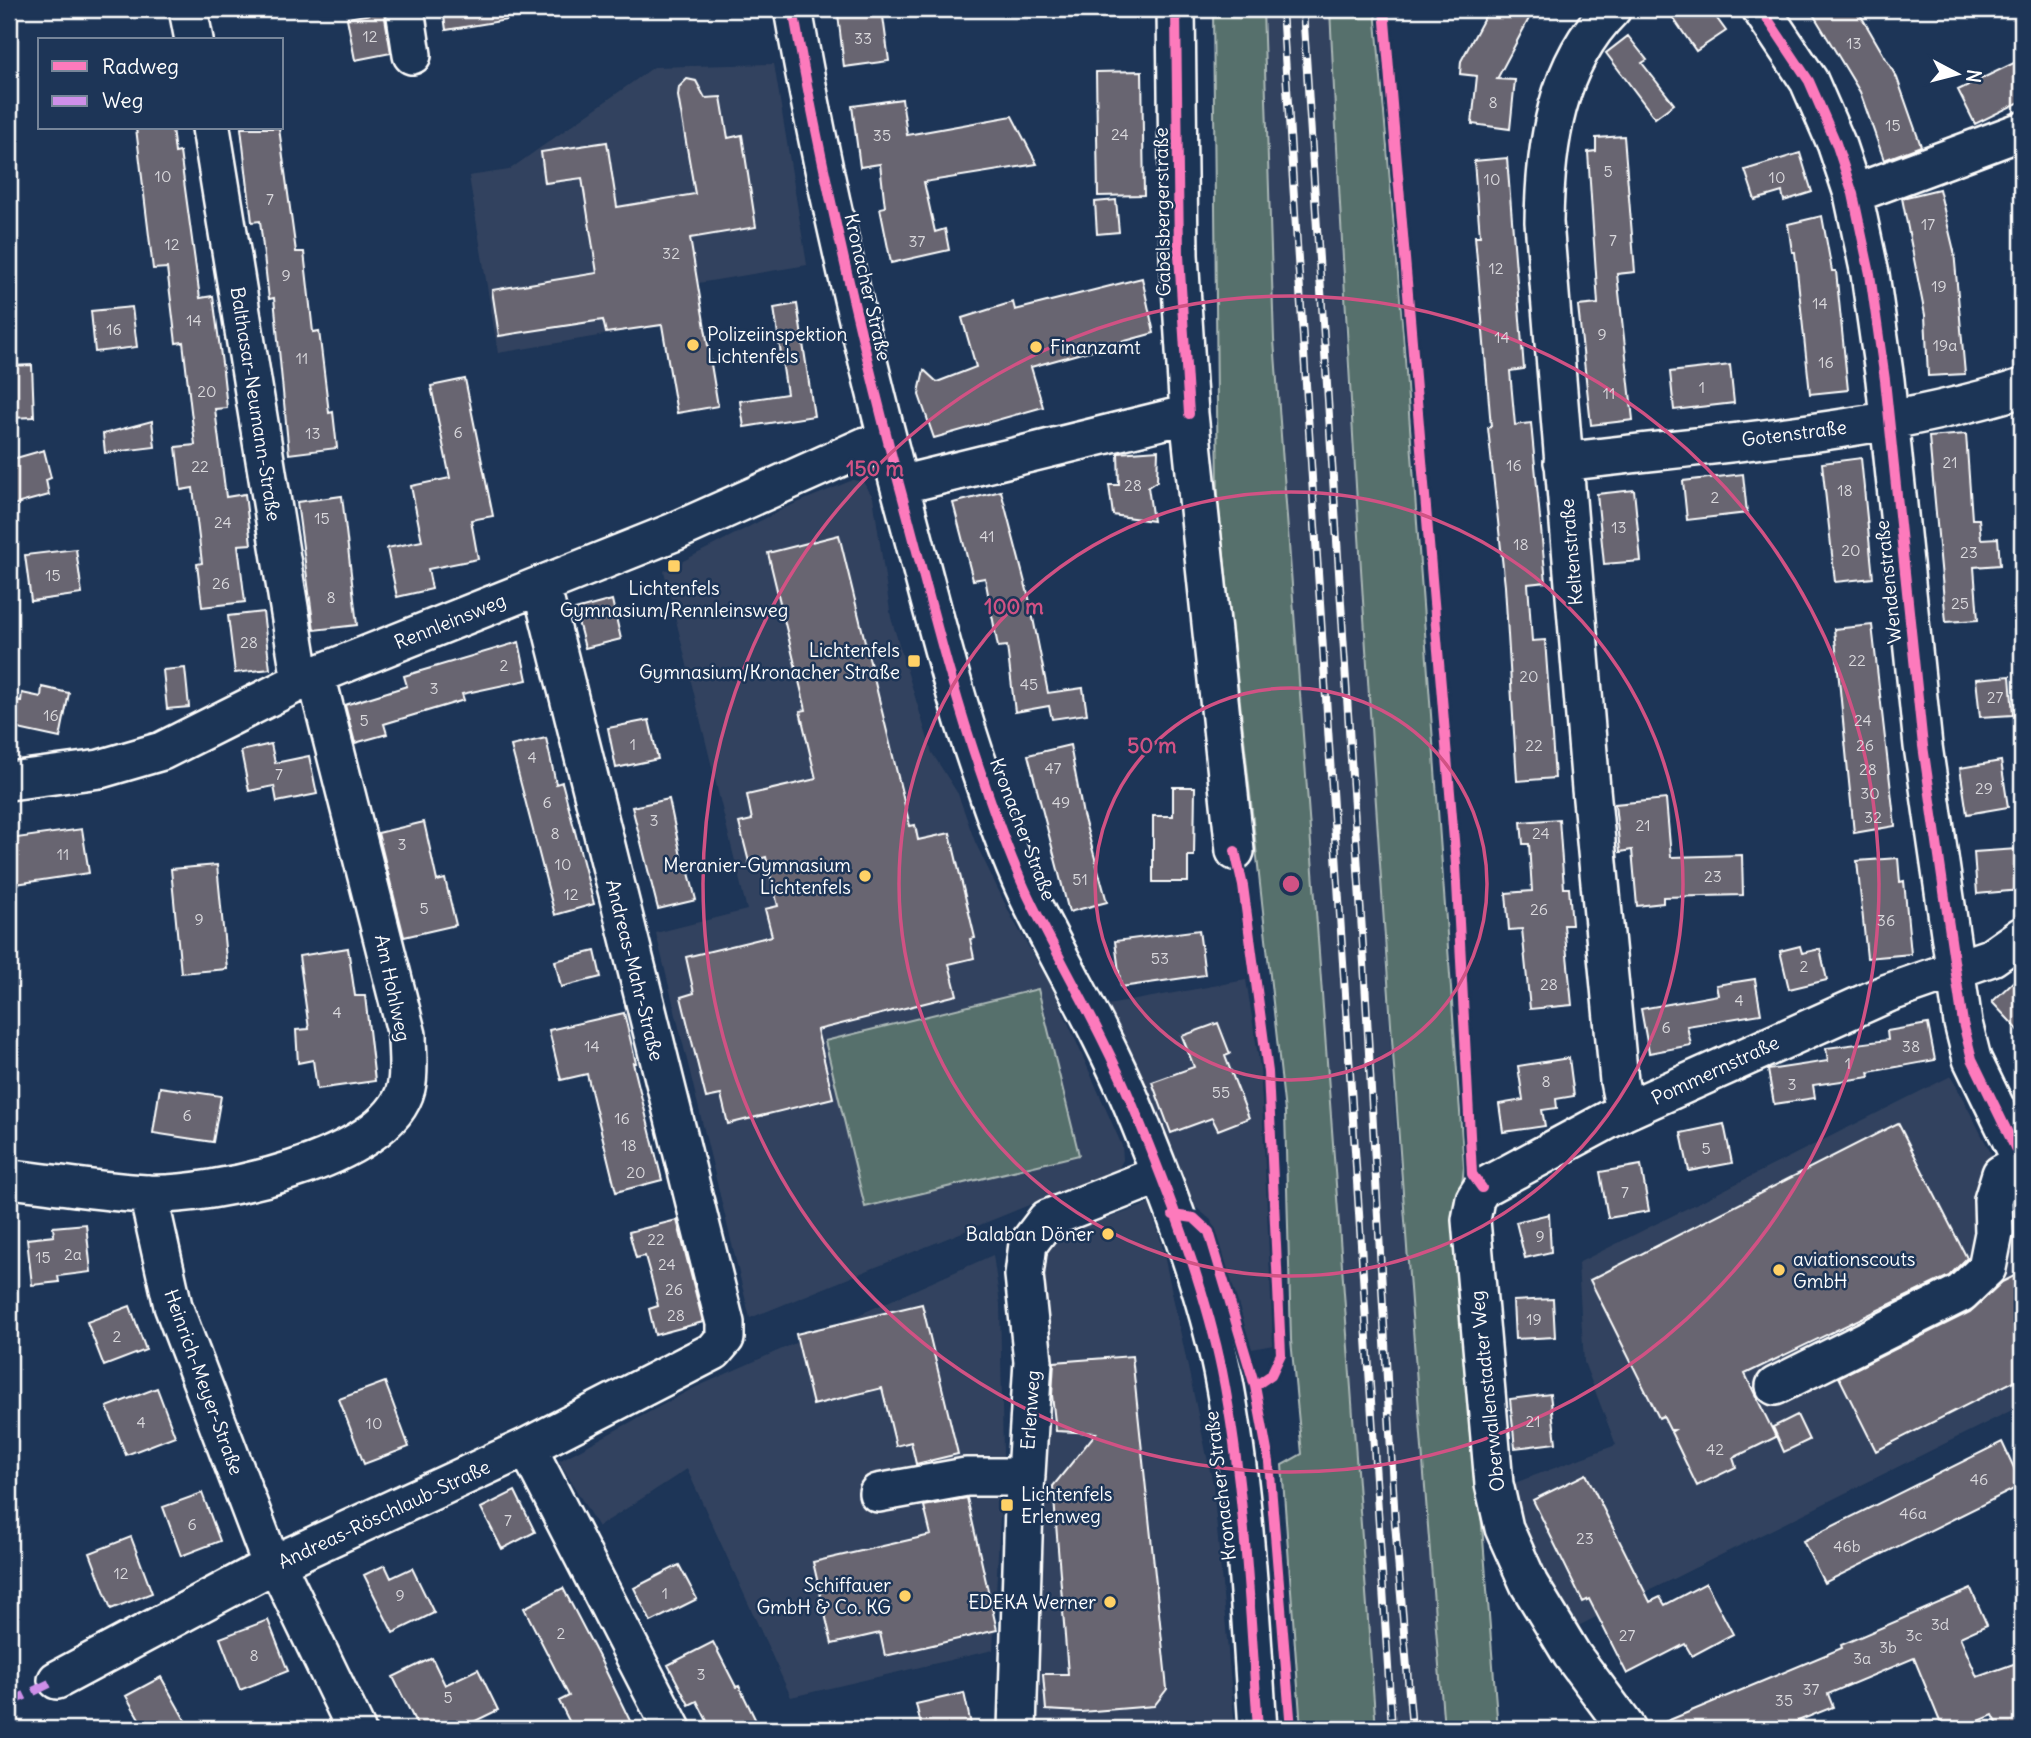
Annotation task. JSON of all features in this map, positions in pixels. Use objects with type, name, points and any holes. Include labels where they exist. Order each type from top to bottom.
[{"type":"street","points":[[188,9],[194,38]]},
{"type":"street","points":[[405,9],[412,55]]},
{"type":"street","name":"Kronacher Straße","points":[[793,9],[810,107],[887,441],[967,727],[1016,869],[1109,1052],[1159,1175],[1202,1295],[1227,1401],[1247,1568],[1258,1729]]},
{"type":"street","name":"Gabelsbergerstraße","points":[[1176,9],[1179,255],[1189,414],[1235,851]]},
{"type":"street","name":"Keltenstraße","points":[[1612,9],[1585,40],[1558,103],[1545,177],[1544,222],[1617,1067],[1625,1111]]},
{"type":"street","name":"Wendenstraße","points":[[1761,9],[1810,81],[1853,194],[1870,274],[1889,421],[1923,746],[1963,1023],[1972,1059],[2022,1162]]},
{"type":"street","name":"Balthasar-Neumann-Straße","points":[[211,130],[309,678]]},
{"type":"street","points":[[1853,194],[2022,131]]},
{"type":"street","name":"Gotenstraße","points":[[1563,462],[1889,421],[1970,405],[2022,388]]},
{"type":"street","points":[[900,485],[1189,414]]},
{"type":"street","name":"Rennleinsweg","points":[[9,781],[100,769],[162,751],[309,678],[674,532],[866,446],[887,441]]},
{"type":"street","name":"Andreas-Mahr-Straße","points":[[541,585],[725,1323],[725,1338],[714,1351]]},
{"type":"street","name":"Am Hohlweg","points":[[9,1179],[148,1194],[239,1184],[308,1167],[358,1142],[390,1114],[406,1089],[407,1035],[309,678]]},
{"type":"street","name":"Pommernstraße","points":[[1482,1188],[1625,1111],[1888,993],[1992,957],[2022,936]]},
{"type":"street","points":[[1774,1386],[1961,1293],[1987,1268],[1994,1233],[1993,1200],[2001,1174],[2022,1162]]},
{"type":"street","name":"Erlenweg","points":[[1017,1729],[1033,1361],[1024,1275],[1028,1244],[1047,1219],[1159,1175]]},
{"type":"street","name":"Oberwallenstadter Weg","points":[[1482,1188],[1475,1199],[1471,1220],[1494,1484],[1504,1528],[1529,1584],[1572,1655],[1627,1729]]},
{"type":"street","name":"Heinrich-Meyer-Straße","points":[[148,1194],[173,1306],[274,1564],[356,1729]]},
{"type":"street","name":"Andreas-Röschlaub-Straße","points":[[57,1680],[274,1564],[527,1447],[714,1351]]},
{"type":"street","points":[[527,1447],[671,1729]]},
{"type":"street","points":[[878,1493],[966,1477],[1026,1477]]},
{"type":"shaded area","points":[[1263,9],[1330,9],[1345,332],[1395,1113],[1444,1729],[1376,1729],[1274,340]]},
{"type":"shaded area","points":[[774,64],[807,265],[698,283],[695,268],[637,278],[645,328],[498,353],[469,176],[509,170],[654,67]]},
{"type":"shaded area","name":"Meranier-Gymnasium Lichtenfels","points":[[853,480],[863,482],[873,497],[891,618],[932,753],[958,794],[975,842],[1012,918],[1054,991],[1122,1146],[1123,1160],[1118,1169],[750,1318],[656,933],[747,910],[664,571],[785,508]]},
{"type":"shaded area","points":[[1246,980],[1260,1068],[1270,1223],[1273,1345],[1252,1349],[1211,1220],[1191,1203],[1108,1005]]},
{"type":"shaded area","points":[[1951,1076],[2022,1213],[2022,1405],[1576,1627],[1565,1613],[1504,1487],[1616,1445],[1584,1362],[1578,1263]]},
{"type":"shaded area","points":[[1149,1204],[1161,1241],[1213,1485],[1235,1729],[1032,1729],[1037,1264],[1050,1239]]},
{"type":"shaded area","points":[[993,1255],[1000,1304],[1003,1457],[993,1650],[791,1697],[687,1469],[598,1527],[559,1461],[692,1389]]},
{"type":"green space","points":[[1213,9],[1263,9],[1274,340],[1376,1729],[1301,1729],[1282,1465],[1302,1454],[1291,1340],[1285,1112],[1218,502]]},
{"type":"green space","points":[[1330,9],[1375,9],[1403,331],[1464,1167],[1458,1221],[1498,1729],[1444,1729],[1380,869]]},
{"type":"green space","points":[[1038,989],[1079,1155],[865,1207],[825,1041]]},
{"type":"building","points":[[443,9],[506,9],[507,20],[446,30]]},
{"type":"building","points":[[882,9],[889,61],[844,67],[838,14]]},
{"type":"building","points":[[1489,9],[1534,9],[1497,79],[1515,80],[1510,129],[1472,124],[1477,76],[1460,74],[1461,61]]},
{"type":"building","points":[[1667,9],[1710,9],[1726,31],[1696,51]]},
{"type":"building","points":[[1810,9],[1857,9],[1897,78],[1921,146],[1884,160],[1860,92]]},
{"type":"building","points":[[384,12],[391,53],[355,60],[347,18]]},
{"type":"building","points":[[1628,36],[1647,60],[1642,63],[1674,104],[1655,118],[1606,53]]},
{"type":"building","points":[[2022,59],[2022,101],[1975,124],[1958,90]]},
{"type":"building","points":[[1142,71],[1144,195],[1098,196],[1096,72]]},
{"type":"building","points":[[687,79],[696,81],[705,98],[721,97],[728,138],[742,135],[756,227],[690,238],[718,406],[677,413],[662,325],[606,333],[603,320],[499,336],[492,290],[597,273],[582,178],[545,183],[541,152],[607,142],[617,207],[695,194],[678,96],[679,87]]},
{"type":"building","points":[[902,99],[907,135],[1012,116],[1037,164],[924,182],[935,232],[945,229],[949,250],[891,263],[880,208],[885,207],[880,164],[860,167],[852,106]]},
{"type":"building","points":[[136,130],[172,130],[175,153],[180,152],[200,298],[213,296],[227,408],[215,409],[226,497],[245,494],[251,544],[238,545],[245,602],[202,607],[197,564],[202,563],[193,488],[181,490],[176,447],[195,445],[183,342],[176,343],[167,268],[153,269]]},
{"type":"building","points":[[241,130],[279,130],[296,252],[304,252],[313,332],[319,331],[329,413],[333,412],[337,448],[289,454],[274,298],[269,299],[260,221],[252,222]]},
{"type":"building","points":[[1624,136],[1635,272],[1617,274],[1633,420],[1591,425],[1578,306],[1598,304],[1588,152],[1596,151],[1596,138]]},
{"type":"building","points":[[1800,153],[1812,192],[1784,201],[1782,192],[1755,200],[1745,170]]},
{"type":"building","points":[[1507,158],[1524,369],[1510,371],[1515,425],[1531,423],[1546,582],[1528,584],[1532,641],[1545,640],[1555,778],[1517,781],[1505,586],[1488,428],[1491,427],[1475,236],[1480,236],[1474,161]]},
{"type":"building","points":[[1939,189],[1954,251],[1965,374],[1928,376],[1925,315],[1902,198]]},
{"type":"building","points":[[1116,200],[1119,232],[1097,234],[1095,202]]},
{"type":"building","points":[[1822,216],[1832,271],[1836,271],[1848,390],[1810,394],[1795,252],[1792,252],[1788,224]]},
{"type":"building","name":"Finanzamt","points":[[1142,278],[1154,333],[1031,367],[1043,407],[934,438],[919,395],[924,370],[937,382],[976,367],[962,318],[1013,302],[1015,310]]},
{"type":"building","points":[[797,304],[814,416],[744,427],[740,401],[787,394],[774,308]]},
{"type":"building","points":[[132,307],[137,347],[95,352],[91,311]]},
{"type":"building","points":[[32,365],[34,417],[9,418],[9,366]]},
{"type":"building","points":[[1730,365],[1734,403],[1674,410],[1670,372]]},
{"type":"building","points":[[465,379],[493,516],[471,520],[478,559],[428,569],[432,589],[397,597],[387,548],[422,541],[411,486],[450,478],[431,386]]},
{"type":"building","points":[[152,421],[155,447],[105,453],[103,434]]},
{"type":"building","points":[[1966,434],[1972,519],[1979,519],[1981,539],[1998,538],[2000,565],[1974,567],[1978,620],[1946,622],[1929,437]]},
{"type":"building","points":[[44,450],[51,478],[46,480],[49,495],[9,506],[9,460]]},
{"type":"building","points":[[1158,450],[1157,481],[1148,487],[1153,521],[1113,515],[1109,485],[1119,485],[1118,453]]},
{"type":"building","points":[[1861,458],[1873,578],[1835,582],[1822,463]]},
{"type":"building","points":[[1743,474],[1747,513],[1687,520],[1683,481]]},
{"type":"building","points":[[1634,490],[1641,561],[1604,564],[1597,494]]},
{"type":"building","points":[[1001,491],[1029,598],[1048,693],[1083,688],[1087,714],[1052,719],[1049,706],[1015,712],[1007,646],[998,647],[985,578],[973,580],[953,503]]},
{"type":"building","points":[[342,496],[357,625],[314,630],[297,502]]},
{"type":"building","points":[[839,535],[910,826],[915,825],[918,840],[950,833],[975,938],[970,939],[974,958],[949,964],[957,995],[817,1030],[833,1098],[728,1124],[721,1095],[706,1098],[681,997],[694,993],[686,957],[772,936],[765,909],[778,906],[766,857],[749,862],[739,823],[752,820],[747,795],[816,779],[800,711],[806,710],[768,553]]},
{"type":"building","points":[[76,549],[82,594],[31,601],[25,555]]},
{"type":"building","points":[[612,600],[621,639],[585,648],[575,610]]},
{"type":"building","points":[[263,612],[270,669],[235,673],[228,616]]},
{"type":"building","points":[[1872,625],[1895,826],[1854,833],[1834,629]]},
{"type":"building","points":[[519,642],[527,680],[462,694],[464,700],[384,724],[387,734],[355,743],[345,705],[407,686],[404,676]]},
{"type":"building","points":[[185,668],[189,707],[167,709],[163,670]]},
{"type":"building","points":[[2010,676],[2013,715],[1980,717],[1976,679]]},
{"type":"building","points":[[42,687],[69,693],[60,738],[9,727],[9,699],[21,701],[22,693],[41,697]]},
{"type":"building","points":[[649,720],[658,759],[616,768],[608,728]]},
{"type":"building","points":[[546,738],[556,784],[562,782],[594,904],[555,915],[511,746]]},
{"type":"building","points":[[271,744],[275,763],[309,756],[317,794],[277,802],[274,786],[249,791],[241,751]]},
{"type":"building","points":[[1070,745],[1083,815],[1107,902],[1069,912],[1028,755]]},
{"type":"building","points":[[2001,761],[2008,807],[1967,814],[1960,768]]},
{"type":"building","points":[[1173,787],[1195,787],[1194,856],[1188,856],[1188,882],[1153,882],[1153,816],[1173,816]]},
{"type":"building","points":[[669,799],[683,866],[687,865],[696,900],[658,909],[632,807]]},
{"type":"building","points":[[1666,799],[1671,857],[1742,855],[1743,895],[1663,897],[1663,903],[1637,906],[1632,850],[1620,852],[1615,804]]},
{"type":"building","points":[[1559,819],[1564,888],[1569,888],[1572,925],[1564,925],[1572,1005],[1530,1009],[1522,929],[1509,930],[1506,893],[1532,891],[1529,844],[1523,844],[1521,822]]},
{"type":"building","points":[[424,822],[437,881],[445,879],[456,925],[404,937],[378,833]]},
{"type":"building","points":[[82,829],[89,873],[9,885],[9,839]]},
{"type":"building","points":[[2017,849],[2020,890],[1977,894],[1974,852]]},
{"type":"building","points":[[1898,858],[1900,882],[1904,881],[1911,954],[1867,958],[1857,861]]},
{"type":"building","points":[[217,865],[227,969],[181,973],[171,869]]},
{"type":"building","points":[[1199,930],[1205,975],[1121,987],[1115,941]]},
{"type":"building","points":[[1800,946],[1802,953],[1820,949],[1827,980],[1789,989],[1780,951]]},
{"type":"building","points":[[348,948],[355,996],[365,996],[375,1081],[317,1089],[313,1060],[298,1063],[296,1030],[309,1029],[299,956]]},
{"type":"building","points":[[595,951],[601,977],[561,987],[555,961]]},
{"type":"building","points":[[2022,973],[2022,1034],[1992,1002]]},
{"type":"building","points":[[1755,979],[1761,1014],[1687,1026],[1691,1045],[1649,1053],[1641,1009],[1718,995],[1716,985]]},
{"type":"building","points":[[624,1013],[636,1063],[633,1063],[662,1180],[616,1192],[587,1074],[561,1080],[549,1030]]},
{"type":"building","points":[[1218,1023],[1230,1054],[1225,1056],[1249,1118],[1218,1130],[1212,1118],[1171,1133],[1152,1082],[1194,1067],[1182,1036]]},
{"type":"building","points":[[1928,1024],[1935,1060],[1869,1072],[1870,1077],[1813,1085],[1815,1098],[1774,1104],[1768,1070],[1828,1061],[1826,1048],[1888,1040],[1887,1031]]},
{"type":"building","points":[[1569,1058],[1574,1096],[1556,1099],[1557,1108],[1542,1110],[1545,1126],[1503,1132],[1499,1104],[1523,1100],[1518,1066]]},
{"type":"building","points":[[160,1087],[221,1096],[213,1142],[153,1133]]},
{"type":"building","name":"aviationscouts GmbH","points":[[1898,1123],[1967,1258],[1949,1276],[1745,1374],[1776,1437],[1733,1458],[1736,1467],[1697,1486],[1671,1432],[1674,1430],[1670,1430],[1663,1416],[1659,1418],[1590,1280]]},
{"type":"building","points":[[1724,1124],[1732,1163],[1689,1171],[1681,1133]]},
{"type":"building","points":[[1641,1165],[1649,1211],[1608,1218],[1600,1172]]},
{"type":"building","points":[[1549,1214],[1551,1252],[1525,1258],[1516,1222]]},
{"type":"building","points":[[677,1220],[703,1322],[655,1335],[649,1309],[658,1306],[652,1281],[645,1256],[636,1258],[629,1232]]},
{"type":"building","points":[[86,1224],[91,1272],[58,1276],[59,1282],[32,1285],[27,1239],[54,1236],[53,1227]]},
{"type":"building","points":[[2022,1272],[2022,1377],[1876,1451],[1839,1377],[1970,1312],[2002,1282]]},
{"type":"building","points":[[1553,1299],[1555,1337],[1515,1339],[1513,1301]]},
{"type":"building","points":[[922,1304],[958,1454],[916,1464],[911,1442],[896,1446],[882,1388],[813,1405],[796,1334]]},
{"type":"building","points":[[130,1306],[146,1350],[104,1366],[87,1322]]},
{"type":"building","name":"EDEKA Werner","points":[[1132,1356],[1167,1689],[1154,1706],[1081,1712],[1046,1710],[1043,1674],[1068,1674],[1053,1486],[1096,1433],[1056,1431],[1052,1395],[1054,1362]]},
{"type":"building","points":[[385,1382],[409,1447],[364,1464],[339,1399]]},
{"type":"building","points":[[157,1388],[175,1436],[126,1455],[107,1407]]},
{"type":"building","points":[[1550,1394],[1556,1443],[1515,1448],[1510,1399]]},
{"type":"building","points":[[1797,1415],[1809,1440],[1784,1452],[1773,1427]]},
{"type":"building","points":[[2002,1442],[2022,1485],[1824,1583],[1803,1541]]},
{"type":"building","points":[[1586,1474],[1650,1602],[1660,1597],[1665,1605],[1706,1583],[1733,1634],[1692,1656],[1685,1644],[1627,1674],[1589,1599],[1583,1602],[1533,1500]]},
{"type":"building","points":[[515,1491],[535,1532],[502,1549],[481,1508]]},
{"type":"building","points":[[202,1493],[220,1541],[181,1556],[163,1507]]},
{"type":"building","name":"Schiffauer GmbH & Co. KG","points":[[967,1498],[997,1630],[885,1656],[880,1633],[832,1644],[813,1562],[931,1535],[924,1506]]},
{"type":"building","points":[[131,1537],[152,1593],[111,1609],[90,1553]]},
{"type":"building","points":[[385,1565],[391,1578],[412,1568],[434,1613],[393,1633],[364,1575]]},
{"type":"building","points":[[679,1565],[697,1599],[651,1622],[634,1588]]},
{"type":"building","points":[[563,1588],[634,1729],[573,1729],[559,1701],[569,1696],[524,1608]]},
{"type":"building","points":[[1971,1589],[1987,1625],[1960,1637],[1977,1677],[2022,1661],[2022,1729],[2000,1729],[1993,1715],[1960,1729],[1943,1729],[1914,1658],[1828,1694],[1833,1707],[1778,1729],[1648,1729],[1842,1648],[1841,1645]]},
{"type":"building","points":[[268,1620],[288,1671],[240,1690],[220,1638]]},
{"type":"building","points":[[713,1642],[760,1729],[711,1729],[697,1701],[689,1705],[668,1665]]},
{"type":"building","points":[[432,1658],[445,1685],[478,1669],[498,1710],[459,1729],[419,1729],[393,1677]]},
{"type":"building","points":[[161,1677],[190,1729],[145,1729],[126,1696]]},
{"type":"building","points":[[964,1693],[972,1729],[922,1729],[916,1704]]},
{"type":"railway","points":[[1282,9],[1392,1729]]},
{"type":"railway","points":[[1303,9],[1364,963],[1395,1523],[1412,1729]]},
{"type":"marked path","points":[[9,1703],[57,1680]]},
{"type":"cycle path","points":[[793,9],[828,188],[869,366],[959,706],[1011,858],[1122,1080],[1184,1237],[1205,1304],[1222,1371],[1236,1460],[1258,1729]]},
{"type":"cycle path","points":[[1176,9],[1179,255],[1189,414]]},
{"type":"cycle path","points":[[1384,9],[1456,864],[1472,1174],[1482,1188]]},
{"type":"cycle path","points":[[1761,9],[1809,81],[1836,143],[1853,194],[1870,274],[1885,380],[1923,746],[1963,1023],[1972,1059],[2022,1162]]},
{"type":"cycle path","points":[[1235,851],[1243,886],[1268,1072],[1281,1354],[1271,1375],[1255,1386]]},
{"type":"cycle path","points":[[1173,1215],[1194,1218],[1209,1232],[1255,1386],[1269,1462],[1291,1729]]},
{"type":"place","name":"Polizeiinspektion Lichtenfels","points":[[693,345]]},
{"type":"place","name":"Finanzamt","points":[[1036,347]]},
{"type":"place","name":"Lichtenfels Gymnasium/Rennleinsweg","points":[[674,566]]},
{"type":"place","name":"Lichtenfels Gymnasium/Kronacher Straße","points":[[914,661]]},
{"type":"place","name":"Meranier-Gymnasium Lichtenfels","points":[[865,876]]},
{"type":"place","name":"Balaban Döner","points":[[1108,1234]]},
{"type":"place","name":"aviationscouts GmbH","points":[[1779,1270]]},
{"type":"place","name":"Lichtenfels Erlenweg","points":[[1007,1505]]},
{"type":"place","name":"Schiffauer GmbH & Co. KG","points":[[905,1596]]},
{"type":"place","name":"EDEKA Werner","points":[[1110,1602]]}]
